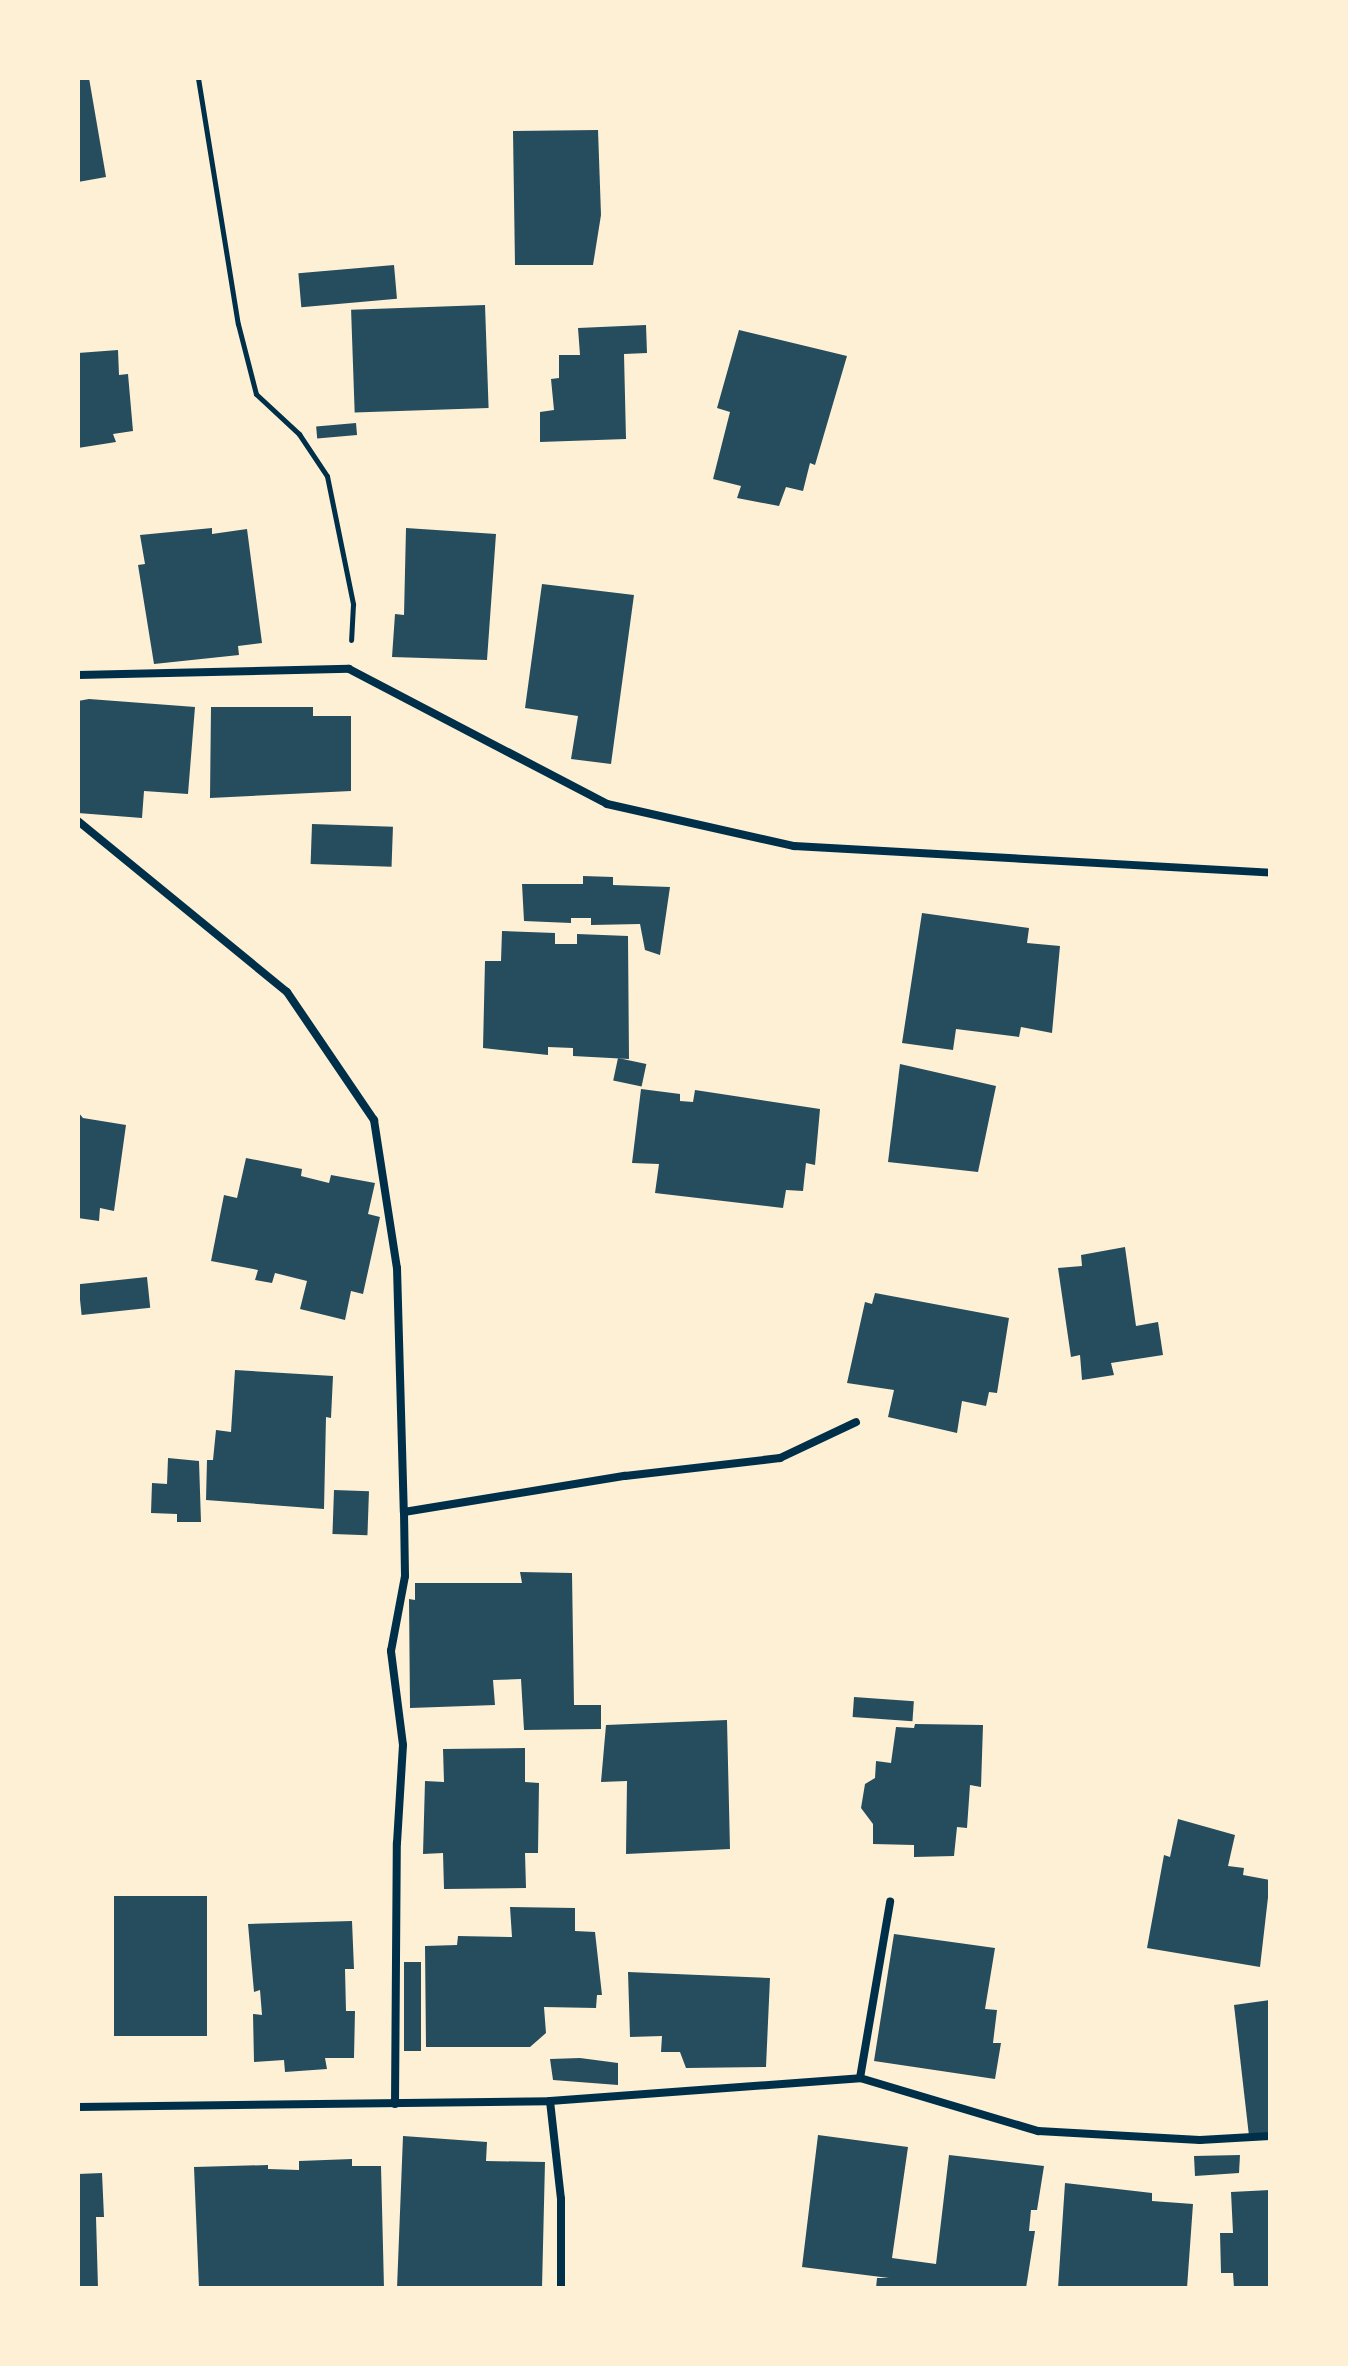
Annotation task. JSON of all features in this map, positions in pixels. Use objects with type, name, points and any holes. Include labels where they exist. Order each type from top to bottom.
[{"type":"street","points":[[78,675],[349,669],[607,804],[794,846],[1270,873]]},
{"type":"street","points":[[78,821],[287,992],[374,1120],[397,1268],[404,1512],[405,1576],[391,1651],[403,1745],[397,1843],[395,2104]]},
{"type":"street","points":[[404,1512],[625,1476],[780,1458],[856,1422]]},
{"type":"street","points":[[860,2078],[890,1902]]},
{"type":"street","points":[[78,2107],[550,2101],[860,2078],[1038,2131],[1200,2140],[1270,2136]]},
{"type":"street","points":[[550,2101],[561,2199],[561,2288]]},
{"type":"path","points":[[198,78],[216,163],[238,324],[256,394],[299,434],[327,476],[353,604],[349,669]]},
{"type":"building","points":[[78,78],[89,78],[106,177],[78,182]]},
{"type":"building","points":[[598,130],[601,215],[593,265],[515,265],[513,131]]},
{"type":"building","points":[[394,265],[397,299],[301,307],[298,273]]},
{"type":"building","points":[[485,305],[489,408],[355,413],[351,310]]},
{"type":"building","points":[[646,325],[647,353],[624,354],[626,439],[540,442],[540,412],[554,410],[551,379],[559,378],[559,355],[580,355],[578,328]]},
{"type":"building","points":[[739,330],[847,356],[815,465],[810,463],[803,491],[786,487],[779,506],[737,498],[741,486],[713,479],[730,412],[717,408]]},
{"type":"building","points":[[118,350],[119,375],[128,374],[133,431],[113,434],[116,442],[78,448],[78,353]]},
{"type":"building","points":[[356,423],[357,435],[317,438],[316,426]]},
{"type":"building","points":[[212,528],[212,534],[247,529],[262,643],[238,646],[239,655],[154,664],[138,565],[145,564],[140,535]]},
{"type":"building","points":[[406,528],[496,534],[487,660],[392,657],[395,614],[404,615]]},
{"type":"building","points":[[542,584],[634,595],[611,764],[571,759],[578,716],[525,708]]},
{"type":"building","points":[[89,699],[195,707],[188,794],[144,791],[142,818],[78,813],[78,701]]},
{"type":"building","points":[[211,707],[313,707],[313,716],[351,716],[351,791],[210,798]]},
{"type":"building","points":[[312,824],[393,827],[392,867],[311,864]]},
{"type":"building","points":[[583,876],[613,877],[613,885],[670,887],[660,955],[645,950],[640,924],[591,925],[591,918],[571,918],[571,923],[524,921],[522,884],[583,884]]},
{"type":"building","points":[[922,913],[1029,928],[1027,943],[1060,946],[1052,1033],[1021,1027],[1019,1037],[956,1029],[953,1050],[902,1043]]},
{"type":"building","points":[[502,931],[555,933],[555,944],[577,944],[577,934],[628,936],[629,1059],[573,1056],[573,1048],[548,1047],[548,1055],[483,1048],[485,961],[501,961]]},
{"type":"building","points":[[618,1058],[646,1064],[642,1087],[613,1080]]},
{"type":"building","points":[[900,1064],[996,1086],[978,1172],[888,1162]]},
{"type":"building","points":[[641,1089],[680,1094],[680,1101],[693,1102],[695,1090],[820,1109],[815,1165],[806,1163],[803,1191],[786,1190],[783,1208],[655,1193],[659,1164],[632,1163]]},
{"type":"building","points":[[78,1112],[83,1118],[126,1125],[114,1211],[100,1208],[99,1221],[78,1218]]},
{"type":"building","points":[[246,1158],[302,1169],[301,1176],[329,1183],[331,1175],[375,1183],[368,1214],[380,1217],[363,1294],[351,1291],[345,1320],[300,1309],[307,1281],[275,1273],[272,1283],[255,1280],[258,1270],[211,1261],[224,1195],[237,1198]]},
{"type":"building","points":[[1125,1247],[1136,1326],[1158,1322],[1163,1355],[1111,1363],[1114,1375],[1082,1380],[1080,1355],[1071,1357],[1058,1268],[1082,1266],[1081,1255]]},
{"type":"building","points":[[147,1277],[150,1308],[82,1315],[78,1284]]},
{"type":"building","points":[[875,1293],[1009,1318],[997,1393],[989,1392],[986,1406],[962,1401],[957,1433],[888,1417],[894,1390],[847,1383],[865,1302],[872,1304]]},
{"type":"building","points":[[235,1370],[333,1376],[331,1418],[326,1417],[324,1509],[206,1500],[207,1460],[213,1460],[216,1430],[231,1432]]},
{"type":"building","points":[[168,1458],[199,1461],[201,1522],[177,1522],[177,1514],[151,1513],[152,1483],[167,1484]]},
{"type":"building","points":[[334,1490],[369,1491],[367,1535],[332,1534]]},
{"type":"building","points":[[520,1572],[572,1573],[574,1705],[601,1705],[601,1729],[524,1730],[521,1679],[493,1680],[495,1705],[410,1708],[409,1599],[415,1600],[415,1583],[522,1583]]},
{"type":"building","points":[[854,1697],[914,1701],[912,1721],[853,1717]]},
{"type":"building","points":[[727,1720],[730,1849],[626,1854],[627,1781],[601,1782],[606,1725]]},
{"type":"building","points":[[915,1724],[983,1725],[981,1787],[970,1785],[967,1828],[957,1827],[954,1856],[914,1857],[914,1845],[873,1844],[873,1824],[861,1808],[865,1784],[875,1778],[876,1761],[891,1763],[896,1727],[914,1728]]},
{"type":"building","points":[[525,1748],[525,1782],[539,1783],[538,1853],[525,1853],[526,1888],[444,1889],[443,1853],[423,1854],[425,1781],[444,1782],[443,1749]]},
{"type":"building","points":[[1178,1819],[1235,1835],[1228,1866],[1244,1868],[1243,1875],[1270,1880],[1260,1967],[1147,1948],[1164,1855],[1170,1857]]},
{"type":"building","points":[[114,1896],[207,1896],[207,2036],[114,2036]]},
{"type":"building","points":[[510,1907],[575,1908],[575,1931],[595,1932],[602,1995],[597,1995],[596,2008],[544,2007],[546,2033],[530,2047],[426,2047],[425,1946],[457,1945],[458,1936],[512,1937]]},
{"type":"building","points":[[352,1921],[354,1969],[345,1969],[346,2011],[355,2011],[354,2058],[325,2058],[327,2069],[285,2072],[284,2060],[254,2062],[253,2014],[262,2015],[260,1990],[254,1992],[248,1924]]},
{"type":"building","points":[[894,1934],[995,1948],[985,2009],[997,2010],[993,2043],[1001,2043],[995,2079],[874,2061]]},
{"type":"building","points":[[404,1962],[421,1962],[421,2051],[404,2051]]},
{"type":"building","points":[[628,1972],[770,1978],[766,2067],[686,2068],[680,2052],[661,2052],[662,2036],[630,2037]]},
{"type":"building","points":[[1270,2000],[1270,2133],[1249,2136],[1234,2005]]},
{"type":"building","points":[[580,2058],[618,2063],[618,2085],[553,2080],[550,2059]]},
{"type":"building","points":[[818,2135],[908,2147],[892,2258],[936,2264],[949,2155],[1044,2166],[1037,2210],[1031,2210],[1029,2231],[1035,2231],[1026,2288],[876,2288],[877,2278],[889,2278],[802,2267]]},
{"type":"building","points":[[403,2136],[487,2142],[486,2161],[545,2162],[542,2288],[397,2288]]},
{"type":"building","points":[[1240,2155],[1239,2173],[1195,2176],[1194,2156]]},
{"type":"building","points":[[352,2159],[352,2166],[381,2166],[384,2288],[199,2288],[194,2167],[268,2165],[268,2169],[299,2170],[299,2161]]},
{"type":"building","points":[[102,2173],[104,2217],[96,2217],[98,2288],[78,2288],[78,2174]]},
{"type":"building","points":[[1065,2183],[1152,2193],[1152,2201],[1193,2204],[1187,2288],[1058,2288]]},
{"type":"building","points":[[1270,2190],[1270,2288],[1234,2288],[1233,2273],[1221,2273],[1220,2233],[1233,2233],[1231,2192]]}]
